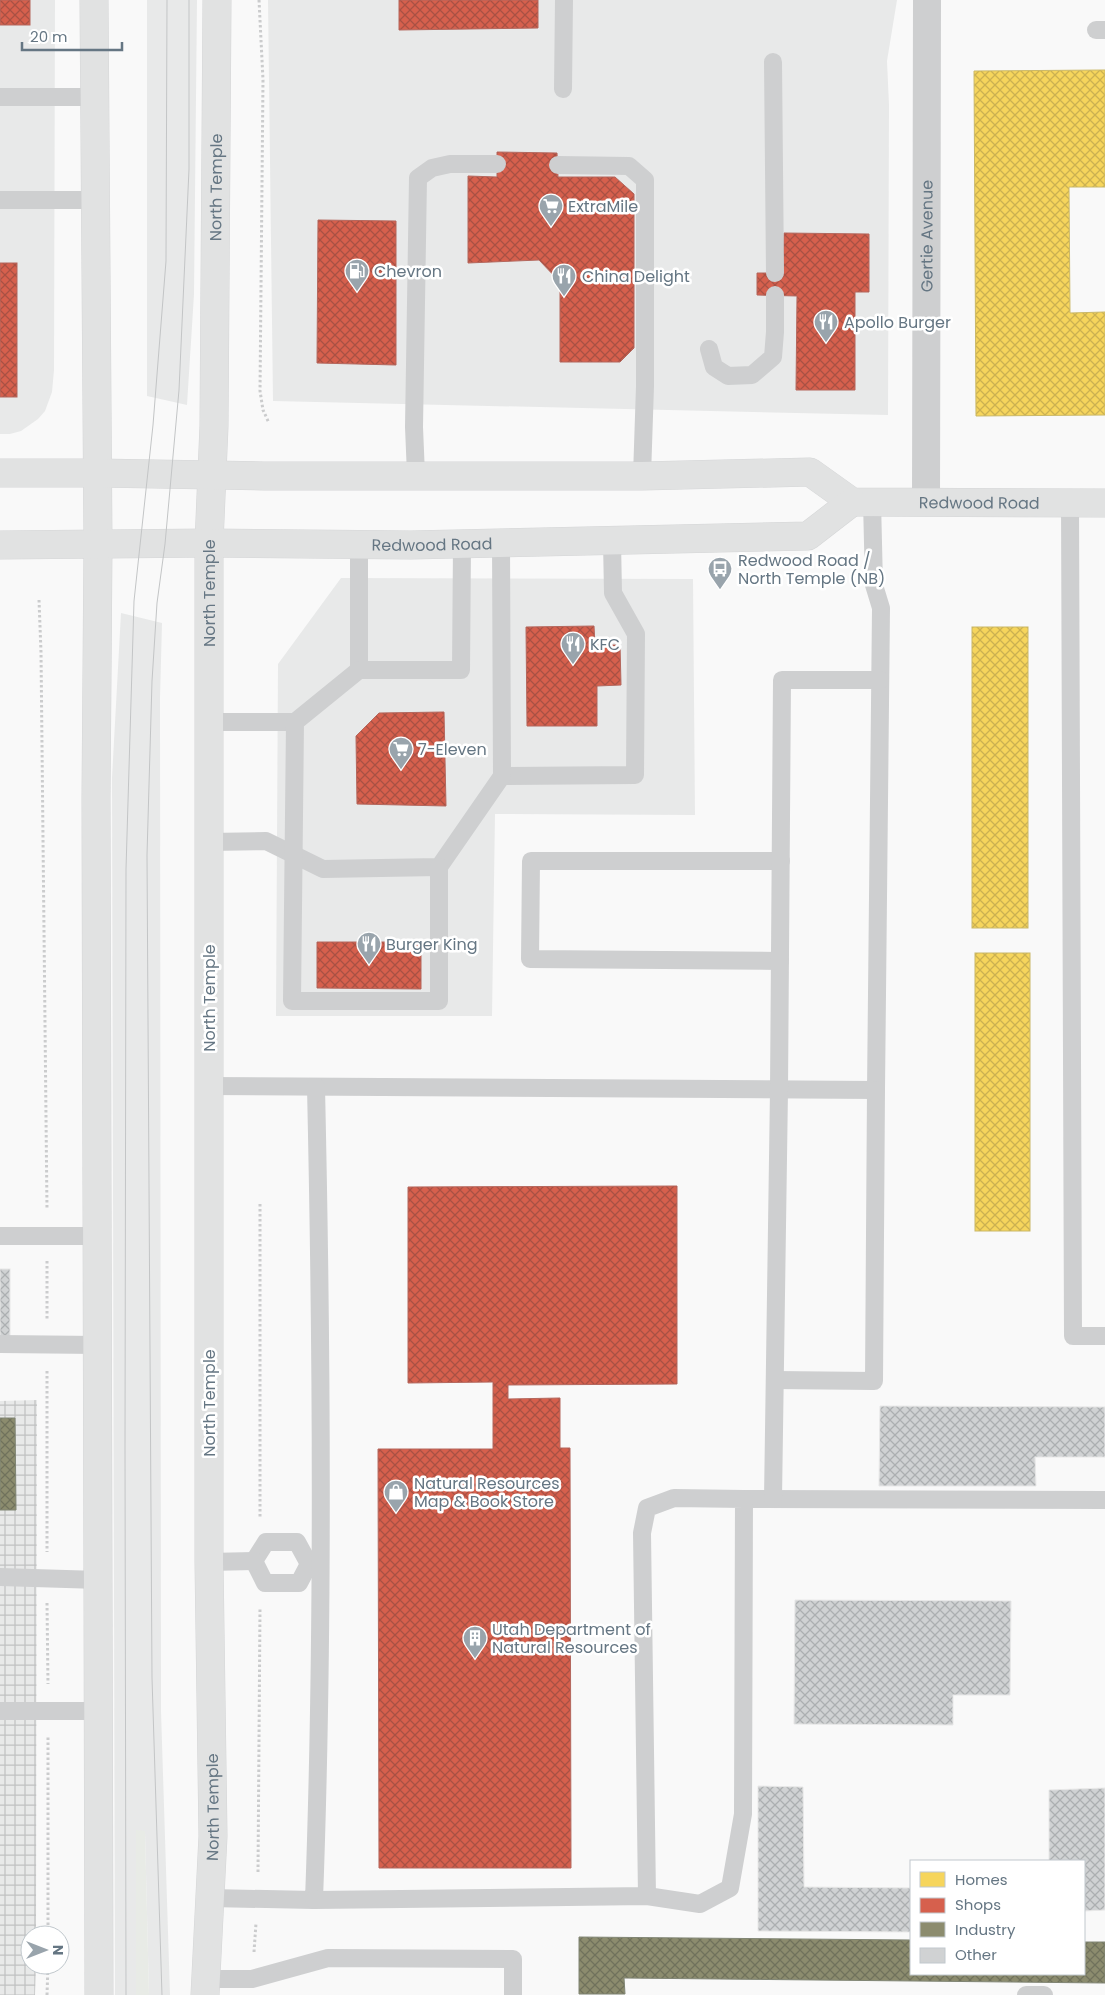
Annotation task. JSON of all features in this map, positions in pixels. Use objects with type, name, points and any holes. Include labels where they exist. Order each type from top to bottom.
[{"type":"main road","points":[[94,0],[98,473],[96,798],[99,1995]]},
{"type":"main road","name":"North Temple","points":[[206,1987],[213,1836],[208,1086],[210,543],[217,198],[217,0]]},
{"type":"main road","points":[[0,473],[212,476],[642,476],[810,472],[862,502]]},
{"type":"main road","name":"Redwood Road","points":[[0,545],[210,543],[462,544],[808,536],[862,502],[1105,503]]},
{"type":"street","name":"Gertie Avenue","points":[[926,502],[927,0]]},
{"type":"lane","points":[[563,89],[564,0]]},
{"type":"lane","points":[[773,62],[775,273]]},
{"type":"lane","points":[[0,97],[95,97]]},
{"type":"lane","points":[[416,475],[414,427],[418,178],[432,168],[450,164],[497,164]]},
{"type":"lane","points":[[558,165],[629,166],[645,180],[645,386],[642,476]]},
{"type":"lane","points":[[0,200],[96,200]]},
{"type":"lane","points":[[709,349],[714,368],[728,376],[752,375],[773,357],[775,295]]},
{"type":"lane","points":[[775,1380],[874,1381],[881,608],[874,584],[862,502]]},
{"type":"lane","points":[[1070,502],[1072,1336],[1105,1336]]},
{"type":"lane","points":[[502,776],[636,775],[636,634],[613,592],[612,542]]},
{"type":"lane","points":[[295,722],[292,1001],[439,1001],[439,867],[502,776],[500,543]]},
{"type":"lane","points":[[359,544],[360,670]]},
{"type":"lane","points":[[210,722],[295,722],[360,670],[460,670],[462,544]]},
{"type":"lane","points":[[773,1499],[779,1090],[782,680],[880,680]]},
{"type":"lane","points":[[209,842],[266,841],[323,869],[439,867]]},
{"type":"lane","points":[[780,961],[530,959],[530,862],[781,861]]},
{"type":"lane","points":[[208,1086],[876,1090]]},
{"type":"lane","points":[[314,1900],[319,1759],[314,1564],[320,1263],[316,1087]]},
{"type":"lane","points":[[0,1236],[98,1236]]},
{"type":"lane","points":[[0,1344],[98,1345]]},
{"type":"lane","points":[[647,1896],[642,1533],[647,1508],[674,1498],[744,1500],[1105,1500]]},
{"type":"lane","points":[[210,1898],[314,1900],[647,1896],[700,1904],[730,1888],[743,1814],[744,1500]]},
{"type":"lane","points":[[254,1561],[266,1542],[297,1542],[314,1564]]},
{"type":"lane","points":[[254,1561],[265,1583],[299,1583],[314,1564]]},
{"type":"lane","points":[[210,1562],[254,1561]]},
{"type":"lane","points":[[0,1577],[99,1580]]},
{"type":"lane","points":[[0,1711],[99,1711]]},
{"type":"lane","points":[[206,1987],[252,1979],[328,1958],[513,1959],[513,1995]]},
{"type":"lane","points":[[1026,1995],[1044,1995]]},
{"type":"path","points":[[259,0],[263,80],[260,391],[263,410],[269,423]]},
{"type":"path","points":[[39,600],[47,1236],[48,1925]]},
{"type":"path","points":[[48,1975],[48,1995]]},
{"type":"shaded area","points":[[0,0],[55,0],[54,370],[52,392],[45,411],[38,419],[21,431],[10,434],[0,434]]},
{"type":"shaded area","points":[[147,0],[197,0],[194,294],[187,405],[147,396]]},
{"type":"shaded area","points":[[268,0],[897,0],[887,61],[889,105],[888,415],[273,401]]},
{"type":"shaded area","points":[[341,578],[693,579],[695,815],[495,814],[492,1016],[276,1016],[278,664]]},
{"type":"shaded area","points":[[121,613],[162,623],[160,698],[161,1711],[170,1995],[149,1995],[145,1832],[136,1831],[136,1995],[115,1995],[112,778]]},
{"type":"shaded area","points":[[37,1400],[36,1925],[20,1925],[20,1975],[36,1975],[35,1995],[0,1995],[0,1401]]},
{"type":"shaded area","points":[[136,1830],[145,1831],[149,1995],[136,1995]]},
{"type":"building: Homes","points":[[1105,70],[1105,187],[1069,187],[1070,313],[1105,312],[1105,415],[976,416],[974,71]]},
{"type":"building: Homes","points":[[972,627],[1028,627],[1028,928],[972,928]]},
{"type":"building: Homes","points":[[975,953],[1030,953],[1030,1231],[975,1231]]},
{"type":"building: Shops","points":[[0,0],[30,0],[30,25],[0,25]]},
{"type":"building: Shops","points":[[399,0],[538,0],[538,28],[399,30]]},
{"type":"building: Shops","name":"ExtraMile","points":[[497,152],[557,153],[558,177],[615,177],[634,194],[634,348],[620,362],[560,362],[560,282],[539,260],[468,263],[468,176],[497,177]]},
{"type":"building: Shops","name":"Chevron","points":[[318,220],[396,221],[396,365],[317,363]]},
{"type":"building: Shops","name":"Apollo Burger","points":[[784,233],[869,234],[869,292],[855,292],[855,390],[796,390],[797,296],[757,295],[757,273],[783,273]]},
{"type":"building: Shops","points":[[0,263],[17,263],[17,397],[0,397]]},
{"type":"building: Shops","name":"KFC","points":[[594,626],[595,645],[620,645],[621,685],[597,686],[597,726],[527,726],[526,627]]},
{"type":"building: Shops","name":"7-Eleven","points":[[444,712],[446,806],[357,804],[356,736],[379,713]]},
{"type":"building: Shops","name":"Burger King","points":[[317,942],[421,942],[421,989],[317,988]]},
{"type":"building: Shops","name":"Utah Department of Natural Resources","points":[[677,1186],[677,1384],[508,1385],[508,1399],[560,1398],[560,1448],[570,1448],[571,1868],[379,1868],[378,1449],[493,1449],[493,1382],[408,1383],[408,1187]]},
{"type":"building: Industry","points":[[0,1418],[15,1418],[16,1510],[0,1510]]},
{"type":"building: Industry","points":[[579,1937],[910,1940],[910,1975],[1085,1975],[1085,1942],[1105,1942],[1105,1983],[624,1978],[625,1994],[579,1994]]},
{"type":"building: Other","points":[[0,1269],[10,1269],[10,1337],[0,1337]]},
{"type":"building: Other","points":[[880,1406],[1105,1407],[1105,1457],[1035,1457],[1036,1486],[879,1486]]},
{"type":"building: Other","points":[[795,1600],[1011,1601],[1010,1695],[953,1695],[953,1725],[794,1724]]},
{"type":"building: Other","points":[[758,1786],[803,1787],[804,1887],[910,1888],[910,1932],[758,1931]]},
{"type":"building: Other","points":[[1105,1788],[1105,1910],[1085,1911],[1085,1860],[1049,1860],[1049,1790]]},
{"type":"tram line","points":[[126,1995],[126,869],[134,601],[153,425],[166,261],[167,0]]},
{"type":"tram line","points":[[162,1995],[152,1678],[147,855],[152,681],[157,603],[165,544],[179,390],[189,169],[189,0]]},
{"type":"place","name":"ExtraMile","points":[[551,227]]},
{"type":"place","name":"Chevron","points":[[357,292]]},
{"type":"place","name":"China Delight","points":[[564,297]]},
{"type":"place","name":"Apollo Burger","points":[[826,343]]},
{"type":"place","name":"Redwood Road / North Temple (NB)","points":[[720,590]]},
{"type":"place","name":"KFC","points":[[573,665]]},
{"type":"place","name":"7-Eleven","points":[[401,770]]},
{"type":"place","name":"Burger King","points":[[369,965]]},
{"type":"place","name":"Natural Resources Map & Book Store","points":[[396,1513]]},
{"type":"place","name":"Utah Department of Natural Resources","points":[[475,1659]]}]
